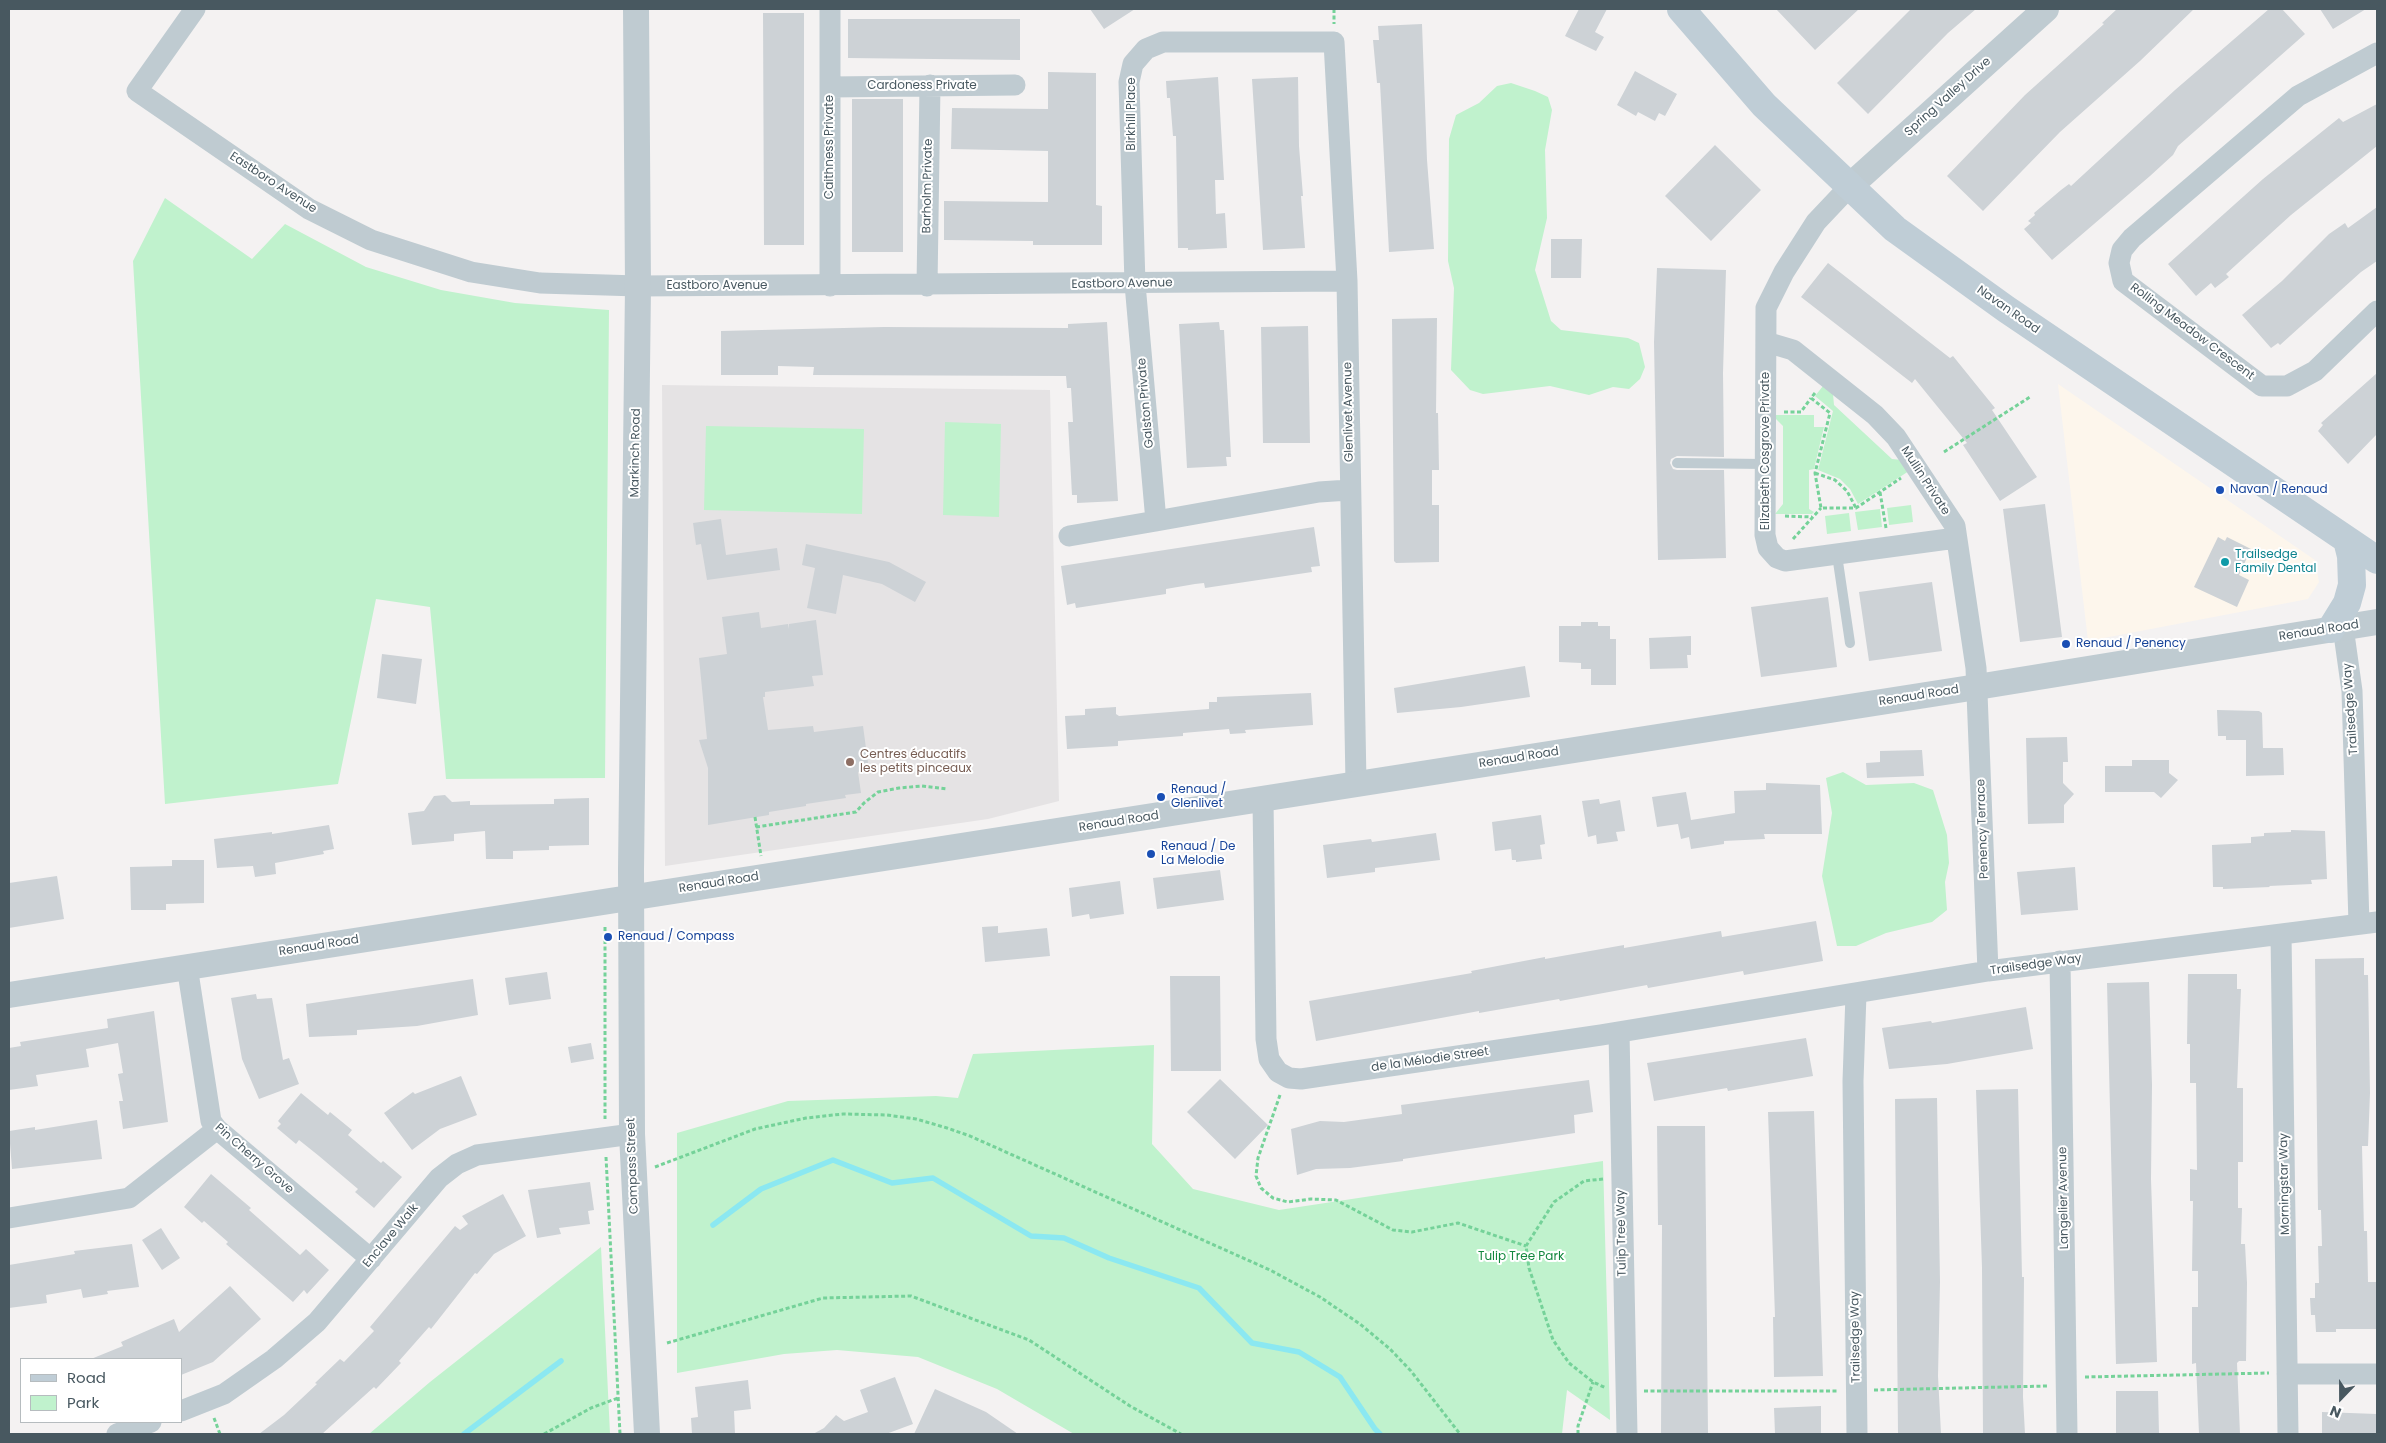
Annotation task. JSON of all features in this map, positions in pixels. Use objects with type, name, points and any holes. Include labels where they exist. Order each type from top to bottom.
[{"type":"main road","name":"Navan Road","points":[[1681,9],[1764,105],[1895,228],[2006,309],[2377,560]]},
{"type":"main road","points":[[2337,628],[2352,584],[2351,556],[2347,540]]},
{"type":"street","name":"Eastboro Avenue","points":[[195,9],[137,91],[309,209],[371,240],[471,272],[540,283],[638,286],[927,286],[1347,281]]},
{"type":"street","name":"Markinch Road","points":[[631,897],[638,286],[636,9]]},
{"type":"street","name":"Caithness Private","points":[[830,9],[830,286]]},
{"type":"street","name":"Spring Valley Drive","points":[[1850,186],[2046,9]]},
{"type":"street","name":"Birkhill Place","points":[[1135,284],[1129,82],[1133,64],[1139,56],[1146,49],[1163,42],[1334,42]]},
{"type":"street","name":"Glenlivet Avenue","points":[[1334,42],[1347,281],[1356,783]]},
{"type":"street","name":"Rolling Meadow Crescent","points":[[2377,53],[2298,96],[2132,238],[2122,250],[2119,263],[2123,281],[2262,386],[2287,386],[2315,371],[2377,311]]},
{"type":"street","name":"Cardoness Private","points":[[830,87],[1015,85]]},
{"type":"street","name":"Barholm Private","points":[[927,286],[930,86]]},
{"type":"street","name":"Elizabeth Cosgrove Private","points":[[1850,186],[1816,222],[1773,292],[1766,308],[1765,535],[1768,548],[1777,558],[1785,561],[1956,538]]},
{"type":"street","name":"Galston Private","points":[[1135,284],[1156,521]]},
{"type":"street","name":"Mullin Private","points":[[1766,342],[1793,350],[1875,415],[1896,437],[1955,526],[1977,687]]},
{"type":"street","points":[[1069,536],[1319,492],[1350,490]]},
{"type":"street","name":"Renaud Road","points":[[9,995],[1977,687],[2377,622]]},
{"type":"street","name":"Trailsedge Way","points":[[1857,1434],[1853,1081],[1856,994],[1988,971],[2368,923],[2352,691],[2337,628]]},
{"type":"street","name":"Penency Terrace","points":[[1977,687],[1988,971]]},
{"type":"street","name":"de la Mélodie Street","points":[[1263,798],[1266,1039],[1269,1059],[1278,1072],[1289,1078],[1301,1079],[1619,1032],[1856,994]]},
{"type":"street","name":"Compass Street","points":[[631,897],[633,1172],[647,1434]]},
{"type":"street","name":"Morningstar Way","points":[[2281,934],[2288,1434]]},
{"type":"street","name":"Langelier Avenue","points":[[2060,962],[2067,1434]]},
{"type":"street","name":"Pin Cherry Grove","points":[[188,966],[210,1121],[217,1129],[371,1259]]},
{"type":"street","name":"Tulip Tree Way","points":[[1619,1032],[1628,1434]]},
{"type":"street","points":[[9,1218],[129,1198],[217,1129]]},
{"type":"street","name":"Enclave Walk","points":[[182,1410],[224,1394],[274,1359],[317,1322],[439,1178],[467,1158],[632,1134]]},
{"type":"street","points":[[2287,1374],[2377,1374]]},
{"type":"street","points":[[117,1434],[148,1423]]},
{"type":"lane","points":[[1677,463],[1765,464]]},
{"type":"lane","points":[[1837,555],[1850,643]]},
{"type":"path","points":[[1776,412],[1801,412],[1816,392]]},
{"type":"path","points":[[1944,452],[2030,396]]},
{"type":"path","points":[[1812,398],[1830,413],[1815,473],[1821,508]]},
{"type":"path","points":[[1815,473],[1835,480],[1847,491],[1856,508]]},
{"type":"path","points":[[1791,542],[1821,508],[1856,508],[1902,478]]},
{"type":"path","points":[[1880,492],[1886,529]]},
{"type":"path","points":[[1775,516],[1812,517]]},
{"type":"path","points":[[756,827],[856,812],[878,792],[922,786],[947,789]]},
{"type":"path","points":[[755,817],[761,856]]},
{"type":"path","points":[[605,927],[605,1169],[620,1434]]},
{"type":"path","points":[[1280,1096],[1258,1158],[1256,1176],[1261,1188],[1273,1198],[1288,1202],[1311,1199],[1336,1200],[1393,1230],[1412,1232],[1458,1223],[1526,1246]]},
{"type":"path","points":[[633,1172],[657,1166],[707,1146],[755,1130],[806,1118],[843,1114],[888,1115],[916,1119],[947,1128],[970,1136],[1261,1266],[1320,1296],[1360,1324],[1390,1349],[1411,1371],[1460,1434]]},
{"type":"path","points":[[1621,1175],[1584,1181],[1554,1202],[1526,1246],[1528,1268],[1553,1340],[1569,1363],[1593,1382],[1611,1390],[1857,1390],[2053,1386],[2083,1377],[2287,1374]]},
{"type":"path","points":[[667,1343],[824,1298],[911,1296],[1029,1340],[1130,1406],[1181,1434]]},
{"type":"path","points":[[1578,1434],[1578,1426],[1593,1382]]},
{"type":"path","points":[[544,1434],[591,1408],[618,1398]]},
{"type":"shaded area","points":[[2058,384],[2315,560],[2319,582],[2308,599],[2088,641]]},
{"type":"shaded area","points":[[662,385],[1050,390],[1059,801],[988,819],[665,866]]},
{"type":"green space","points":[[1511,83],[1548,97],[1552,110],[1545,150],[1547,218],[1535,270],[1551,321],[1561,330],[1628,338],[1639,343],[1645,367],[1640,379],[1629,389],[1613,387],[1589,395],[1550,386],[1483,394],[1470,390],[1451,370],[1454,288],[1448,261],[1449,139],[1456,115],[1479,103],[1497,86]]},
{"type":"green space","points":[[165,198],[252,259],[285,224],[366,267],[441,290],[515,303],[609,310],[605,778],[446,779],[430,607],[376,599],[338,784],[165,804],[133,261]]},
{"type":"green space","points":[[1823,386],[1833,394],[1834,405],[1892,459],[1902,460],[1909,471],[1858,504],[1850,489],[1840,479],[1818,470],[1833,411],[1815,396]]},
{"type":"green space","points":[[1776,415],[1814,415],[1814,427],[1824,427],[1814,469],[1809,470],[1809,509],[1814,512],[1812,514],[1775,514],[1783,504],[1783,426],[1776,419]]},
{"type":"green space","points":[[945,422],[1001,424],[999,517],[943,515]]},
{"type":"green space","points":[[706,426],[864,429],[862,514],[704,510]]},
{"type":"green space","points":[[1911,505],[1913,522],[1889,525],[1887,508]]},
{"type":"green space","points":[[1880,509],[1882,527],[1858,530],[1855,512]]},
{"type":"green space","points":[[1849,513],[1851,531],[1827,534],[1825,516]]},
{"type":"green space","points":[[1843,772],[1866,785],[1914,783],[1933,790],[1947,835],[1949,863],[1945,882],[1947,910],[1932,922],[1886,933],[1856,946],[1837,946],[1822,876],[1832,813],[1826,778]]},
{"type":"green space","name":"Tulip Tree Park","points":[[1154,1045],[1152,1144],[1193,1189],[1279,1210],[1603,1161],[1610,1420],[1567,1390],[1562,1434],[1074,1434],[997,1389],[918,1357],[837,1350],[784,1354],[677,1373],[677,1133],[788,1101],[936,1096],[958,1098],[973,1054]]},
{"type":"green space","points":[[601,1247],[610,1434],[369,1434],[430,1382]]},
{"type":"building","points":[[1090,9],[1135,9],[1104,29]]},
{"type":"building","points":[[1579,9],[1607,9],[1595,32],[1604,37],[1596,51],[1565,36]]},
{"type":"building","points":[[1776,9],[1859,9],[1815,50]]},
{"type":"building","points":[[1911,9],[1976,9],[1948,33],[1868,114],[1837,83]]},
{"type":"building","points":[[2117,9],[2194,9],[2140,61],[2060,132],[1983,211],[1947,176],[2025,95],[2104,24],[2102,23]]},
{"type":"building","points":[[2269,9],[2282,9],[2305,34],[2178,146],[2173,155],[2150,176],[2052,260],[2024,229],[2031,223],[2028,221],[2035,215],[2034,213],[2069,184],[2071,186],[2175,90]]},
{"type":"building","points":[[2320,9],[2366,9],[2333,29]]},
{"type":"building","points":[[763,13],[804,13],[804,245],[764,245]]},
{"type":"building","points":[[848,19],[1020,19],[1020,60],[848,58]]},
{"type":"building","points":[[1422,24],[1427,160],[1434,249],[1389,252],[1380,83],[1377,83],[1373,40],[1379,40],[1378,26]]},
{"type":"building","points":[[1635,71],[1677,94],[1665,116],[1659,113],[1655,121],[1638,112],[1636,116],[1617,105]]},
{"type":"building","points":[[1048,72],[1096,73],[1096,205],[1102,206],[1102,245],[1033,245],[1033,241],[944,240],[944,201],[1048,202],[1048,151],[951,149],[952,108],[1048,109]]},
{"type":"building","points":[[1218,77],[1224,180],[1215,180],[1216,214],[1225,213],[1227,248],[1188,250],[1188,248],[1178,248],[1176,136],[1173,136],[1170,98],[1167,98],[1166,81]]},
{"type":"building","points":[[1298,77],[1299,146],[1303,196],[1301,196],[1305,248],[1263,250],[1252,79]]},
{"type":"building","points":[[852,99],[903,99],[903,252],[852,252]]},
{"type":"building","points":[[2377,104],[2377,146],[2291,215],[2226,274],[2229,277],[2215,288],[2211,283],[2196,296],[2168,264],[2263,179],[2339,118],[2343,122]]},
{"type":"building","points":[[1715,145],[1761,190],[1711,241],[1665,196]]},
{"type":"building","points":[[2377,207],[2377,261],[2361,272],[2280,345],[2278,343],[2271,348],[2242,315],[2282,281],[2329,234],[2345,223],[2348,228]]},
{"type":"building","points":[[1551,239],[1582,239],[1581,278],[1551,278]]},
{"type":"building","points":[[1828,263],[1950,358],[1953,356],[1995,408],[1992,410],[2037,477],[2000,501],[1963,445],[1967,443],[1915,379],[1912,383],[1801,297]]},
{"type":"building","points":[[1657,268],[1726,270],[1723,373],[1724,457],[1677,456],[1671,459],[1670,463],[1673,469],[1677,470],[1724,470],[1726,558],[1658,560],[1654,342]]},
{"type":"building","points":[[1437,318],[1436,413],[1438,413],[1439,470],[1432,470],[1432,505],[1439,505],[1439,562],[1396,563],[1394,561],[1392,319]]},
{"type":"building","points":[[1107,322],[1118,501],[1077,503],[1077,495],[1072,495],[1068,422],[1073,422],[1071,388],[1067,388],[1066,376],[813,375],[814,367],[778,366],[778,375],[721,375],[721,331],[884,327],[1068,328],[1068,324]]},
{"type":"building","points":[[1219,322],[1220,330],[1224,330],[1231,457],[1226,457],[1227,466],[1187,468],[1179,324]]},
{"type":"building","points":[[1308,326],[1310,443],[1263,443],[1261,327]]},
{"type":"building","points":[[2377,373],[2377,434],[2348,464],[2318,431],[2323,425],[2321,423]]},
{"type":"building","points":[[2045,504],[2062,637],[2020,642],[2003,509]]},
{"type":"building","points":[[721,519],[726,555],[777,548],[780,570],[707,580],[701,544],[696,545],[693,523]]},
{"type":"building","points":[[1314,527],[1320,566],[1311,567],[1312,572],[1205,588],[1204,583],[1195,584],[1166,589],[1166,594],[1076,608],[1075,603],[1067,605],[1061,566]]},
{"type":"building","name":"Trailsedge Family Dental","points":[[2218,537],[2225,541],[2227,537],[2251,549],[2239,575],[2249,580],[2237,607],[2194,587]]},
{"type":"building","points":[[806,544],[889,562],[926,582],[915,602],[882,584],[843,575],[836,614],[807,608],[815,568],[802,565]]},
{"type":"building","points":[[1932,582],[1942,651],[1869,661],[1859,592]]},
{"type":"building","points":[[1828,597],[1837,667],[1761,677],[1751,607]]},
{"type":"building","points":[[759,612],[761,628],[788,624],[788,629],[789,624],[816,620],[823,675],[812,676],[814,686],[765,692],[765,697],[763,697],[768,730],[813,726],[814,732],[863,726],[869,770],[858,772],[861,793],[845,795],[846,798],[769,812],[769,815],[708,825],[708,768],[699,740],[707,739],[699,658],[727,654],[722,617]]},
{"type":"building","points":[[1581,622],[1598,622],[1598,626],[1610,626],[1610,639],[1616,639],[1616,685],[1591,685],[1591,669],[1581,669],[1581,663],[1559,662],[1559,626],[1581,626]]},
{"type":"building","points":[[1691,636],[1691,655],[1687,655],[1688,668],[1650,669],[1649,638]]},
{"type":"building","points":[[382,654],[422,659],[416,704],[377,698]]},
{"type":"building","points":[[1525,666],[1530,697],[1461,707],[1397,713],[1394,688]]},
{"type":"building","points":[[1311,693],[1313,725],[1245,730],[1246,733],[1230,734],[1229,729],[1183,733],[1183,736],[1118,741],[1118,746],[1067,749],[1065,716],[1085,715],[1085,709],[1116,707],[1116,714],[1119,716],[1209,709],[1209,702],[1217,702],[1217,697]]},
{"type":"building","points":[[2217,710],[2259,711],[2262,713],[2263,748],[2283,748],[2284,775],[2246,776],[2246,740],[2226,740],[2226,736],[2218,736]]},
{"type":"building","points":[[2067,737],[2068,762],[2063,762],[2063,783],[2074,794],[2064,805],[2064,823],[2028,824],[2026,738]]},
{"type":"building","points":[[1922,750],[1924,776],[1867,778],[1866,763],[1880,762],[1880,751]]},
{"type":"building","points":[[2132,760],[2169,760],[2169,773],[2178,780],[2161,798],[2154,792],[2105,792],[2105,766],[2132,766]]},
{"type":"building","points":[[1766,783],[1820,785],[1822,834],[1764,834],[1765,839],[1724,841],[1724,844],[1691,849],[1689,837],[1681,839],[1678,824],[1657,827],[1652,797],[1686,792],[1691,820],[1735,813],[1734,791],[1766,790]]},
{"type":"building","points":[[445,795],[452,802],[470,801],[470,805],[554,804],[554,799],[589,798],[589,845],[549,846],[549,850],[513,851],[513,859],[486,859],[485,831],[454,834],[454,841],[412,845],[408,813],[424,811],[434,796]]},
{"type":"building","points":[[1599,799],[1600,804],[1620,800],[1625,831],[1616,832],[1618,841],[1597,844],[1596,835],[1588,837],[1582,801]]},
{"type":"building","points":[[1541,815],[1545,844],[1540,845],[1542,859],[1516,862],[1516,860],[1512,860],[1511,849],[1495,851],[1492,822]]},
{"type":"building","points":[[329,825],[334,849],[323,851],[324,854],[275,863],[276,874],[255,877],[253,866],[217,868],[214,839],[272,832],[272,834]]},
{"type":"building","points":[[2291,830],[2325,831],[2327,879],[2311,880],[2312,884],[2270,887],[2223,889],[2223,887],[2213,887],[2212,845],[2251,843],[2251,837],[2264,836],[2264,833],[2291,832]]},
{"type":"building","points":[[1436,833],[1440,860],[1375,868],[1375,872],[1327,878],[1323,845],[1371,839],[1372,842]]},
{"type":"building","points":[[172,860],[204,860],[204,903],[166,904],[166,910],[131,910],[130,867],[172,866]]},
{"type":"building","points":[[2075,867],[2078,910],[2021,915],[2017,872]]},
{"type":"building","points":[[1220,870],[1224,900],[1157,909],[1153,878]]},
{"type":"building","points":[[57,876],[64,919],[9,928],[9,883]]},
{"type":"building","points":[[1120,881],[1124,914],[1090,919],[1089,914],[1072,917],[1069,888]]},
{"type":"building","points":[[1816,921],[1823,961],[1744,975],[1743,971],[1648,988],[1647,985],[1560,1001],[1559,999],[1479,1013],[1479,1011],[1316,1041],[1309,1001],[1472,973],[1471,971],[1545,957],[1545,959],[1624,945],[1624,948],[1721,931],[1722,937]]},
{"type":"building","points":[[998,926],[998,933],[1047,928],[1050,956],[985,962],[982,927]]},
{"type":"building","points":[[2364,958],[2364,975],[2368,975],[2370,1093],[2368,1146],[2362,1146],[2364,1231],[2367,1231],[2368,1282],[2377,1282],[2377,1329],[2336,1329],[2336,1332],[2316,1332],[2315,1315],[2311,1315],[2310,1298],[2315,1298],[2315,1283],[2319,1283],[2318,1246],[2322,1246],[2321,1210],[2318,1210],[2315,959]]},
{"type":"building","points":[[547,972],[551,999],[509,1005],[505,978]]},
{"type":"building","points":[[2188,974],[2237,974],[2237,989],[2241,989],[2237,1088],[2243,1088],[2243,1162],[2238,1162],[2238,1208],[2242,1208],[2241,1244],[2245,1244],[2247,1283],[2246,1361],[2239,1361],[2237,1363],[2240,1434],[2199,1434],[2196,1363],[2192,1364],[2192,1307],[2198,1307],[2198,1271],[2192,1271],[2193,1201],[2190,1201],[2190,1169],[2197,1170],[2196,1083],[2190,1083],[2190,1044],[2187,1044]]},
{"type":"building","points":[[1170,976],[1220,976],[1221,1071],[1171,1071]]},
{"type":"building","points":[[473,979],[478,1015],[417,1026],[357,1030],[357,1035],[309,1037],[306,1004]]},
{"type":"building","points":[[2149,982],[2152,1085],[2151,1179],[2157,1362],[2116,1364],[2107,983]]},
{"type":"building","points":[[256,994],[257,999],[272,998],[283,1060],[289,1058],[299,1084],[259,1099],[242,1059],[231,998]]},
{"type":"building","points":[[2026,1007],[2033,1049],[1947,1064],[1889,1069],[1882,1028],[1931,1021],[1932,1023]]},
{"type":"building","points":[[154,1011],[168,1122],[123,1129],[119,1101],[123,1101],[118,1074],[123,1073],[118,1043],[86,1049],[89,1067],[36,1075],[38,1086],[9,1090],[9,1048],[21,1046],[20,1042],[108,1028],[107,1019]]},
{"type":"building","points":[[1806,1038],[1813,1076],[1728,1091],[1727,1088],[1654,1101],[1647,1063]]},
{"type":"building","points":[[591,1043],[594,1059],[571,1063],[568,1047]]},
{"type":"building","points":[[461,1076],[477,1115],[440,1129],[412,1150],[384,1113],[413,1092],[415,1094]]},
{"type":"building","points":[[1220,1079],[1268,1125],[1235,1159],[1187,1112]]},
{"type":"building","points":[[1589,1080],[1593,1112],[1574,1115],[1575,1133],[1403,1159],[1403,1161],[1350,1168],[1316,1169],[1297,1175],[1291,1129],[1320,1121],[1344,1122],[1402,1114],[1401,1105]]},
{"type":"building","points":[[2018,1089],[2022,1277],[2024,1277],[2023,1397],[2025,1434],[1983,1434],[1982,1268],[1976,1090]]},
{"type":"building","points":[[301,1093],[328,1115],[330,1112],[352,1130],[348,1135],[381,1163],[383,1161],[402,1177],[374,1208],[355,1192],[358,1189],[319,1156],[299,1140],[296,1144],[277,1128],[281,1124],[278,1121]]},
{"type":"building","points":[[1937,1098],[1940,1282],[1938,1376],[1941,1434],[1898,1434],[1895,1099]]},
{"type":"building","points":[[1814,1111],[1823,1376],[1774,1377],[1773,1317],[1775,1317],[1768,1112]]},
{"type":"building","points":[[97,1120],[102,1159],[12,1169],[9,1131],[35,1127],[35,1130]]},
{"type":"building","points":[[1657,1126],[1705,1126],[1708,1434],[1661,1434],[1662,1225],[1658,1225]]},
{"type":"building","points":[[211,1174],[251,1208],[249,1210],[300,1255],[306,1249],[329,1270],[307,1294],[304,1290],[293,1302],[226,1244],[228,1242],[204,1221],[202,1223],[184,1207]]},
{"type":"building","points":[[590,1182],[594,1210],[588,1211],[590,1224],[559,1228],[561,1234],[537,1238],[528,1190]]},
{"type":"building","points":[[503,1194],[526,1236],[494,1254],[477,1274],[475,1273],[431,1329],[429,1327],[399,1361],[401,1363],[376,1389],[374,1387],[322,1434],[259,1434],[284,1415],[340,1359],[344,1362],[374,1331],[370,1327],[455,1226],[460,1230],[468,1224],[462,1216]]},
{"type":"building","points":[[161,1228],[180,1258],[162,1270],[142,1240]]},
{"type":"building","points":[[132,1244],[139,1287],[107,1291],[108,1294],[83,1298],[81,1289],[46,1295],[47,1303],[9,1308],[9,1265],[75,1254],[74,1251]]},
{"type":"building","points":[[230,1286],[261,1319],[213,1362],[182,1375],[182,1358],[93,1358],[123,1346],[121,1342],[174,1319],[179,1332]]},
{"type":"building","points":[[895,1377],[913,1424],[886,1434],[813,1434],[824,1428],[836,1415],[844,1421],[868,1412],[860,1390]]},
{"type":"building","points":[[748,1380],[751,1409],[734,1411],[735,1434],[692,1434],[691,1418],[698,1417],[695,1387]]},
{"type":"building","points":[[935,1389],[986,1412],[1018,1434],[914,1434]]},
{"type":"building","points":[[2116,1391],[2158,1391],[2159,1434],[2116,1434]]},
{"type":"building","points":[[1821,1406],[1821,1434],[1775,1434],[1774,1408]]},
{"type":"building","points":[[2322,1412],[2377,1414],[2377,1434],[2322,1434]]},
{"type":"waterway","points":[[713,1225],[761,1189],[833,1160],[892,1183],[933,1178],[1031,1236],[1064,1238],[1109,1258],[1199,1288],[1252,1343],[1299,1352],[1340,1377],[1380,1434]]},
{"type":"waterway","points":[[464,1434],[561,1361]]},
{"type":"place","name":"Navan / Renaud","points":[[2220,490]]},
{"type":"place","name":"Trailsedge Family Dental","points":[[2225,562]]},
{"type":"place","name":"Renaud / Penency","points":[[2066,644]]},
{"type":"place","name":"Centres éducatifs les petits pinceaux","points":[[850,762]]},
{"type":"place","name":"Renaud / Glenlivet","points":[[1161,797]]},
{"type":"place","name":"Renaud / De La Melodie","points":[[1151,854]]},
{"type":"place","name":"Renaud / Compass","points":[[608,937]]}]
